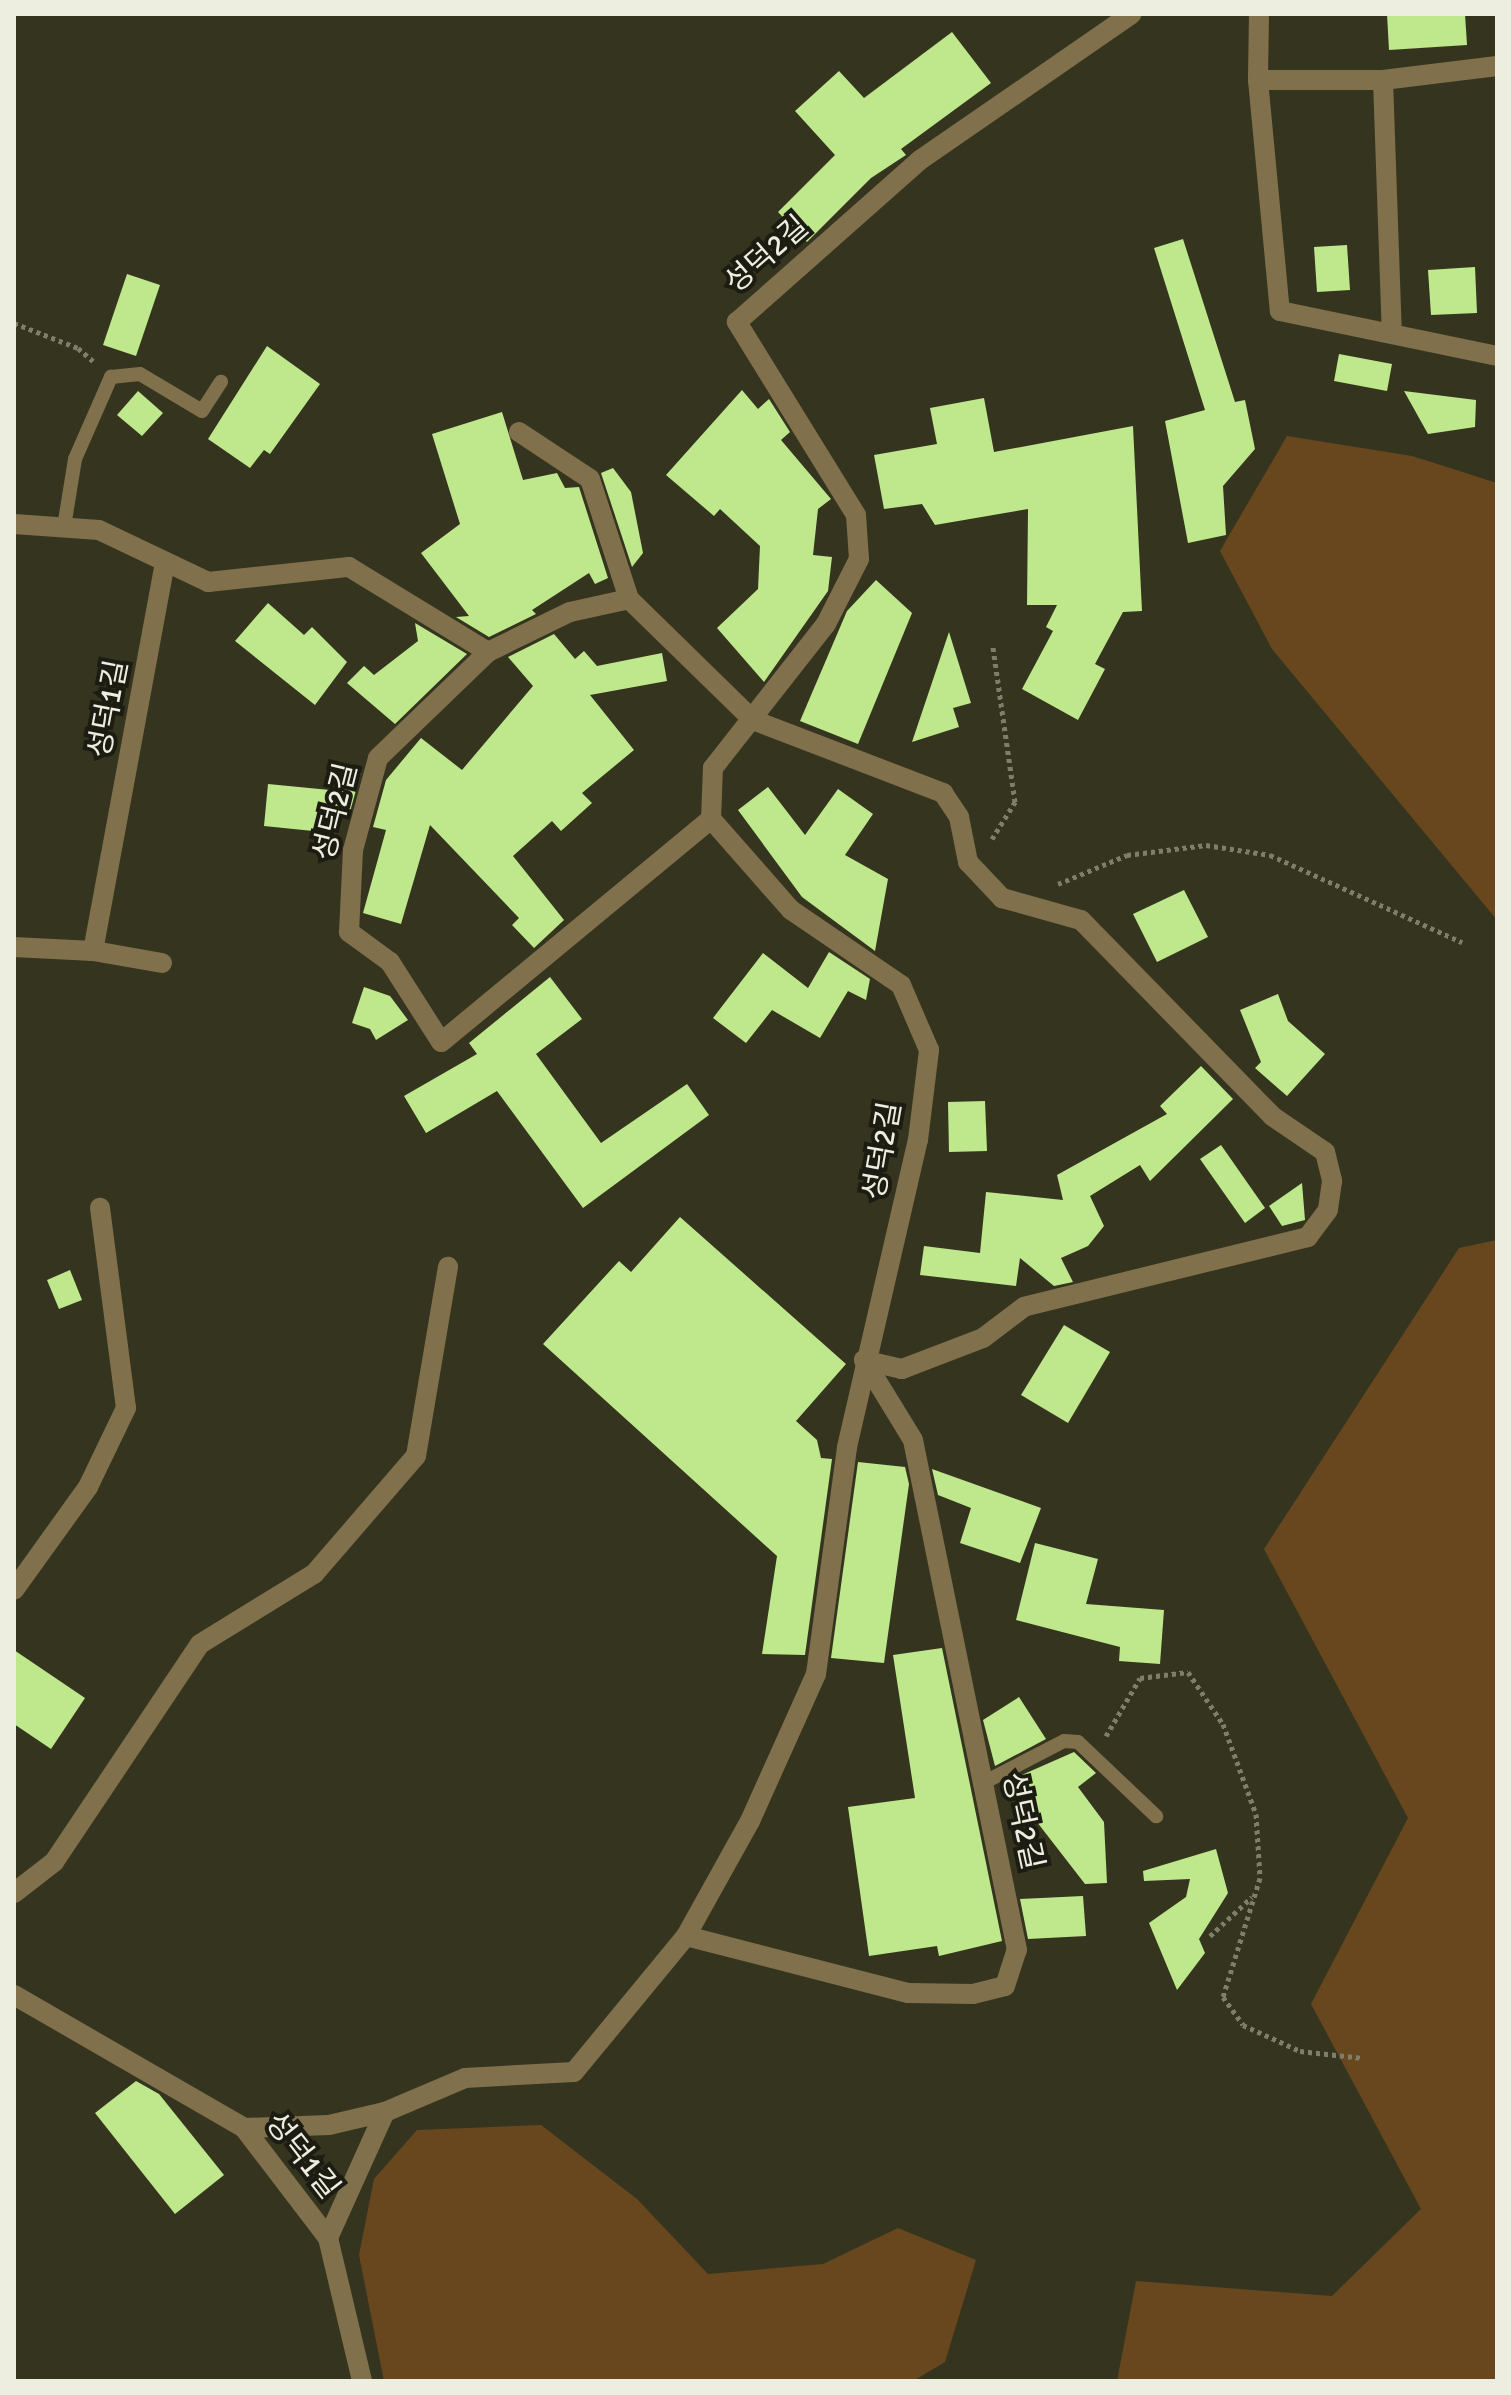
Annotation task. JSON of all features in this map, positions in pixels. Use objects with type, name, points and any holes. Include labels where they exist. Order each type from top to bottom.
[{"type":"street","name":"성덕2길","points":[[244,2128],[329,2125],[385,2112],[465,2078],[574,2072],[686,1936],[750,1821],[816,1674],[864,1360],[898,1240],[929,1050],[901,985],[791,910],[711,819],[713,768],[826,624],[859,559],[856,515],[737,322],[920,160],[1132,14]]},
{"type":"street","points":[[1259,14],[1258,80],[1280,311],[1497,356]]},
{"type":"street","points":[[1258,80],[1383,80],[1497,66]]},
{"type":"street","points":[[1383,80],[1392,334]]},
{"type":"street","points":[[519,432],[590,479],[629,599],[753,720],[943,793],[959,817],[968,862],[1002,898],[1081,920],[1272,1116],[1325,1152],[1332,1181],[1328,1210],[1308,1237],[1024,1307],[983,1338],[902,1369],[864,1360]]},
{"type":"street","points":[[14,524],[99,530],[164,567],[208,582],[349,567],[488,652]]},
{"type":"street","name":"성덕1길","points":[[93,951],[164,567]]},
{"type":"street","name":"성덕2길","points":[[629,599],[570,612],[488,652],[378,758],[353,850],[349,932],[390,962],[441,1042],[711,819]]},
{"type":"street","points":[[14,947],[93,951],[162,963]]},
{"type":"street","points":[[14,1590],[88,1487],[126,1408],[100,1208]]},
{"type":"street","points":[[14,1893],[54,1862],[200,1644],[314,1574],[416,1456],[448,1267]]},
{"type":"street","name":"성덕2길","points":[[686,1936],[908,1993],[973,1994],[1005,1986],[1017,1950],[913,1440],[864,1360]]},
{"type":"street","name":"성덕1길","points":[[14,1995],[244,2128],[328,2238],[362,2381]]},
{"type":"street","points":[[328,2238],[385,2112]]},
{"type":"lane","points":[[64,527],[75,459],[111,377],[140,374],[202,411],[221,382]]},
{"type":"lane","points":[[983,1783],[1064,1741],[1078,1742],[1156,1816]]},
{"type":"path","points":[[14,323],[78,348],[111,377]]},
{"type":"path","points":[[968,862],[1015,802],[993,647]]},
{"type":"path","points":[[1002,898],[1127,855],[1206,845],[1270,855],[1462,942]]},
{"type":"path","points":[[1078,1742],[1111,1735],[1140,1678],[1188,1672],[1223,1724],[1256,1814],[1260,1878],[1223,1997],[1243,2025],[1300,2051],[1363,2058]]},
{"type":"path","points":[[1210,1936],[1253,1896]]},
{"type":"shaded area","points":[[1287,436],[1412,456],[1497,483],[1497,920],[1272,649],[1220,551]]},
{"type":"shaded area","points":[[1497,1240],[1497,2381],[1117,2381],[1136,2281],[1332,2296],[1421,2209],[1311,2004],[1408,1818],[1264,1549],[1459,1248]]},
{"type":"shaded area","points":[[541,2125],[637,2199],[708,2274],[823,2264],[898,2228],[976,2260],[945,2362],[913,2381],[384,2381],[359,2255],[374,2179],[417,2130]]},
{"type":"building","points":[[1387,14],[1465,14],[1467,45],[1389,50]]},
{"type":"building","points":[[952,32],[991,83],[901,149],[906,155],[871,178],[807,242],[778,212],[835,155],[795,111],[839,71],[864,98]]},
{"type":"building","points":[[1183,239],[1235,402],[1245,400],[1255,449],[1223,486],[1226,535],[1188,543],[1165,421],[1205,410],[1154,248]]},
{"type":"building","points":[[1347,245],[1350,290],[1317,292],[1314,247]]},
{"type":"building","points":[[1475,267],[1477,313],[1431,315],[1428,270]]},
{"type":"building","points":[[127,274],[160,285],[136,356],[103,345]]},
{"type":"building","points":[[267,346],[320,384],[270,454],[264,450],[250,468],[208,439]]},
{"type":"building","points":[[1339,354],[1392,364],[1387,391],[1334,381]]},
{"type":"building","points":[[742,390],[758,409],[769,399],[790,432],[781,440],[831,499],[818,509],[813,555],[832,557],[828,591],[764,682],[717,628],[758,589],[760,546],[720,509],[714,516],[666,475]]},
{"type":"building","points":[[138,391],[163,413],[142,436],[117,415]]},
{"type":"building","points":[[1404,391],[1476,400],[1475,427],[1428,434]]},
{"type":"building","points":[[984,398],[994,452],[1133,426],[1142,611],[1123,612],[1095,664],[1105,669],[1078,720],[1022,689],[1053,631],[1046,627],[1057,605],[1027,605],[1028,509],[935,525],[922,504],[884,509],[874,455],[937,444],[930,408]]},
{"type":"building","points":[[502,412],[523,480],[557,473],[565,488],[579,487],[608,578],[595,584],[589,573],[532,610],[536,614],[489,637],[456,617],[469,616],[421,553],[460,524],[432,434]]},
{"type":"building","points":[[613,468],[631,492],[643,553],[632,567],[601,473]]},
{"type":"building","points":[[876,580],[912,613],[858,744],[800,721],[847,611]]},
{"type":"building","points":[[268,603],[304,635],[312,627],[347,662],[315,705],[235,641]]},
{"type":"building","points":[[415,623],[467,654],[395,724],[347,683],[364,666],[374,675],[418,641]]},
{"type":"building","points":[[949,632],[971,703],[953,708],[959,727],[912,742]]},
{"type":"building","points":[[554,634],[575,659],[584,651],[597,666],[662,653],[667,681],[590,695],[634,750],[582,793],[592,803],[561,831],[552,821],[513,856],[564,920],[534,948],[512,925],[519,918],[430,825],[401,924],[363,913],[386,830],[373,827],[386,780],[421,738],[462,770],[533,686],[508,657]]},
{"type":"building","points":[[347,768],[361,772],[348,819],[325,813],[323,832],[264,826],[268,784],[340,791]]},
{"type":"building","points":[[768,787],[805,835],[838,789],[873,814],[845,855],[888,879],[875,951],[802,897],[738,810]]},
{"type":"building","points":[[1184,890],[1208,937],[1157,962],[1133,914]]},
{"type":"building","points":[[829,952],[870,979],[866,1000],[848,991],[820,1038],[772,1010],[746,1043],[713,1018],[763,953],[808,988]]},
{"type":"building","points":[[550,977],[582,1019],[536,1054],[601,1143],[687,1084],[709,1115],[583,1208],[497,1091],[426,1133],[404,1096],[477,1054],[469,1043]]},
{"type":"building","points":[[364,987],[390,996],[408,1020],[376,1040],[370,1029],[352,1023]]},
{"type":"building","points":[[1278,994],[1288,1021],[1325,1054],[1287,1096],[1255,1068],[1261,1062],[1240,1010]]},
{"type":"building","points":[[1201,1066],[1233,1099],[1150,1181],[1140,1165],[1090,1196],[1104,1226],[1088,1246],[1061,1258],[1073,1282],[1054,1286],[1020,1258],[1016,1286],[920,1275],[924,1246],[980,1253],[986,1192],[1063,1200],[1057,1175],[1167,1114],[1160,1106]]},
{"type":"building","points":[[985,1101],[987,1151],[949,1152],[948,1102]]},
{"type":"building","points":[[1221,1145],[1265,1208],[1245,1223],[1200,1159]]},
{"type":"building","points":[[1302,1183],[1305,1220],[1282,1226],[1269,1206]]},
{"type":"building","points":[[680,1217],[846,1364],[796,1421],[817,1440],[821,1458],[832,1459],[805,1655],[762,1654],[777,1556],[543,1344],[619,1261],[631,1272]]},
{"type":"building","points":[[70,1270],[82,1300],[59,1309],[47,1280]]},
{"type":"building","points":[[1064,1325],[1110,1352],[1068,1423],[1021,1395]]},
{"type":"building","points":[[858,1462],[905,1467],[909,1484],[884,1663],[831,1658]]},
{"type":"building","points":[[932,1469],[1041,1508],[1020,1563],[960,1543],[971,1508],[938,1495]]},
{"type":"building","points":[[1035,1543],[1098,1559],[1086,1604],[1164,1610],[1160,1664],[1119,1661],[1120,1647],[1016,1620]]},
{"type":"building","points":[[942,1648],[1002,1941],[939,1956],[937,1946],[869,1956],[848,1807],[915,1798],[893,1655]]},
{"type":"building","points":[[14,1650],[85,1698],[51,1749],[14,1724]]},
{"type":"building","points":[[1019,1697],[1046,1739],[995,1766],[983,1720]]},
{"type":"building","points":[[1074,1752],[1096,1773],[1078,1787],[1104,1822],[1107,1883],[1085,1884],[1006,1782]]},
{"type":"building","points":[[1216,1849],[1228,1893],[1199,1939],[1205,1953],[1177,1990],[1149,1923],[1186,1897],[1190,1879],[1144,1881],[1143,1871]]},
{"type":"building","points":[[1083,1896],[1086,1936],[1028,1939],[1020,1899]]},
{"type":"building","points":[[136,2081],[159,2094],[224,2175],[175,2214],[95,2113]]}]
